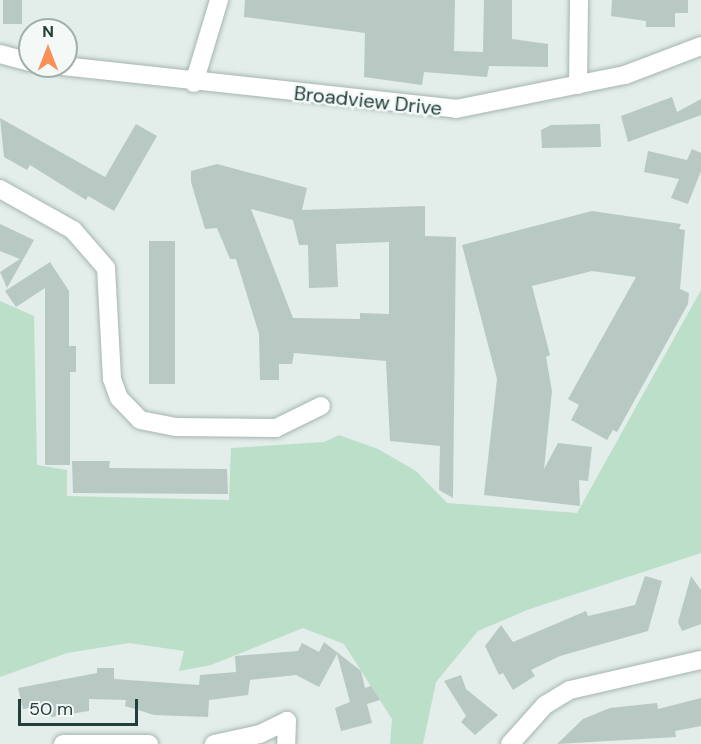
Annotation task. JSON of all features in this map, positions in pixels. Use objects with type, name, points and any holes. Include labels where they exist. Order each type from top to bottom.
[{"type":"street","points":[[194,83],[219,0]]},
{"type":"street","points":[[578,85],[579,0]]},
{"type":"street","name":"Broadview Drive","points":[[78,68],[425,110],[480,107],[578,85],[663,64],[701,46]]},
{"type":"street","points":[[0,54],[18,59]]},
{"type":"street","points":[[0,189],[73,230],[106,268],[112,379],[118,398],[140,420],[176,428],[276,428],[321,406]]},
{"type":"street","points":[[510,744],[545,705],[570,690],[701,660]]},
{"type":"street","points":[[214,744],[260,734],[286,721],[286,744]]},
{"type":"street","points":[[63,744],[149,744]]},
{"type":"green space","points":[[701,290],[701,553],[527,610],[478,631],[436,682],[423,744],[390,744],[392,719],[344,644],[303,628],[211,665],[179,671],[184,651],[129,643],[67,653],[0,677],[0,301],[34,316],[37,465],[67,470],[67,496],[229,500],[231,448],[324,442],[339,435],[378,449],[416,471],[447,503],[577,513]]},
{"type":"building","points":[[3,0],[22,0],[22,18],[18,18],[18,24],[3,24]]},
{"type":"building","points":[[245,0],[455,0],[454,51],[483,52],[484,0],[512,0],[512,39],[548,44],[548,67],[489,66],[487,77],[424,72],[422,85],[364,77],[365,33],[244,17]]},
{"type":"building","points":[[612,0],[688,0],[688,13],[675,13],[675,27],[646,27],[646,21],[611,16]]},
{"type":"building","points":[[672,97],[677,112],[701,99],[701,115],[628,142],[621,116]]},
{"type":"building","points":[[0,118],[105,177],[136,124],[157,136],[114,211],[88,196],[86,200],[30,165],[27,170],[4,157]]},
{"type":"building","points":[[600,124],[601,147],[542,148],[541,130],[551,125]]},
{"type":"building","points":[[692,149],[701,153],[701,171],[688,204],[671,198],[679,179],[644,172],[648,151],[687,160]]},
{"type":"building","points":[[217,164],[307,188],[302,210],[425,206],[425,236],[456,237],[453,498],[439,490],[440,446],[390,441],[386,361],[294,353],[292,364],[279,364],[279,380],[260,380],[259,334],[236,259],[230,259],[217,228],[205,229],[191,182],[191,171]],"holes":[[[251,209],[293,220],[299,245],[308,245],[309,288],[338,287],[336,244],[389,242],[389,314],[360,313],[360,319],[293,318]]]},
{"type":"building","points":[[592,211],[681,224],[679,229],[685,230],[680,289],[689,293],[688,304],[617,432],[613,430],[607,440],[571,420],[579,405],[568,399],[636,277],[592,271],[532,286],[550,355],[546,357],[552,391],[544,469],[558,443],[592,447],[588,481],[579,480],[580,506],[484,495],[497,379],[462,245]]},
{"type":"building","points":[[0,224],[34,240],[7,288],[0,272],[20,259],[0,251]]},
{"type":"building","points":[[149,241],[175,241],[175,384],[149,384]]},
{"type":"building","points":[[50,262],[69,291],[69,346],[76,346],[76,372],[70,372],[70,465],[45,465],[45,288],[16,307],[5,291]]},
{"type":"building","points":[[72,461],[110,461],[109,468],[227,469],[228,494],[73,493]]},
{"type":"building","points":[[645,576],[662,581],[648,631],[560,656],[531,670],[535,676],[513,690],[503,673],[499,675],[485,646],[501,625],[513,642],[586,611],[588,616],[635,605]]},
{"type":"building","points":[[691,576],[701,590],[701,624],[682,631],[678,622]]},
{"type":"building","points":[[324,642],[361,671],[365,688],[371,686],[380,700],[367,704],[372,723],[341,731],[335,708],[350,702],[337,654],[319,687],[296,675],[250,680],[248,695],[209,700],[208,717],[154,715],[125,706],[126,700],[89,699],[89,711],[51,717],[48,705],[23,709],[18,688],[97,673],[97,668],[114,668],[114,679],[199,685],[200,675],[236,672],[235,656],[298,651],[302,643],[319,652]]},
{"type":"building","points":[[461,675],[466,689],[498,715],[475,735],[461,722],[466,716],[444,681]]},
{"type":"building","points":[[701,698],[701,726],[675,731],[676,737],[557,744],[583,719],[610,708],[657,703],[658,709]]}]
